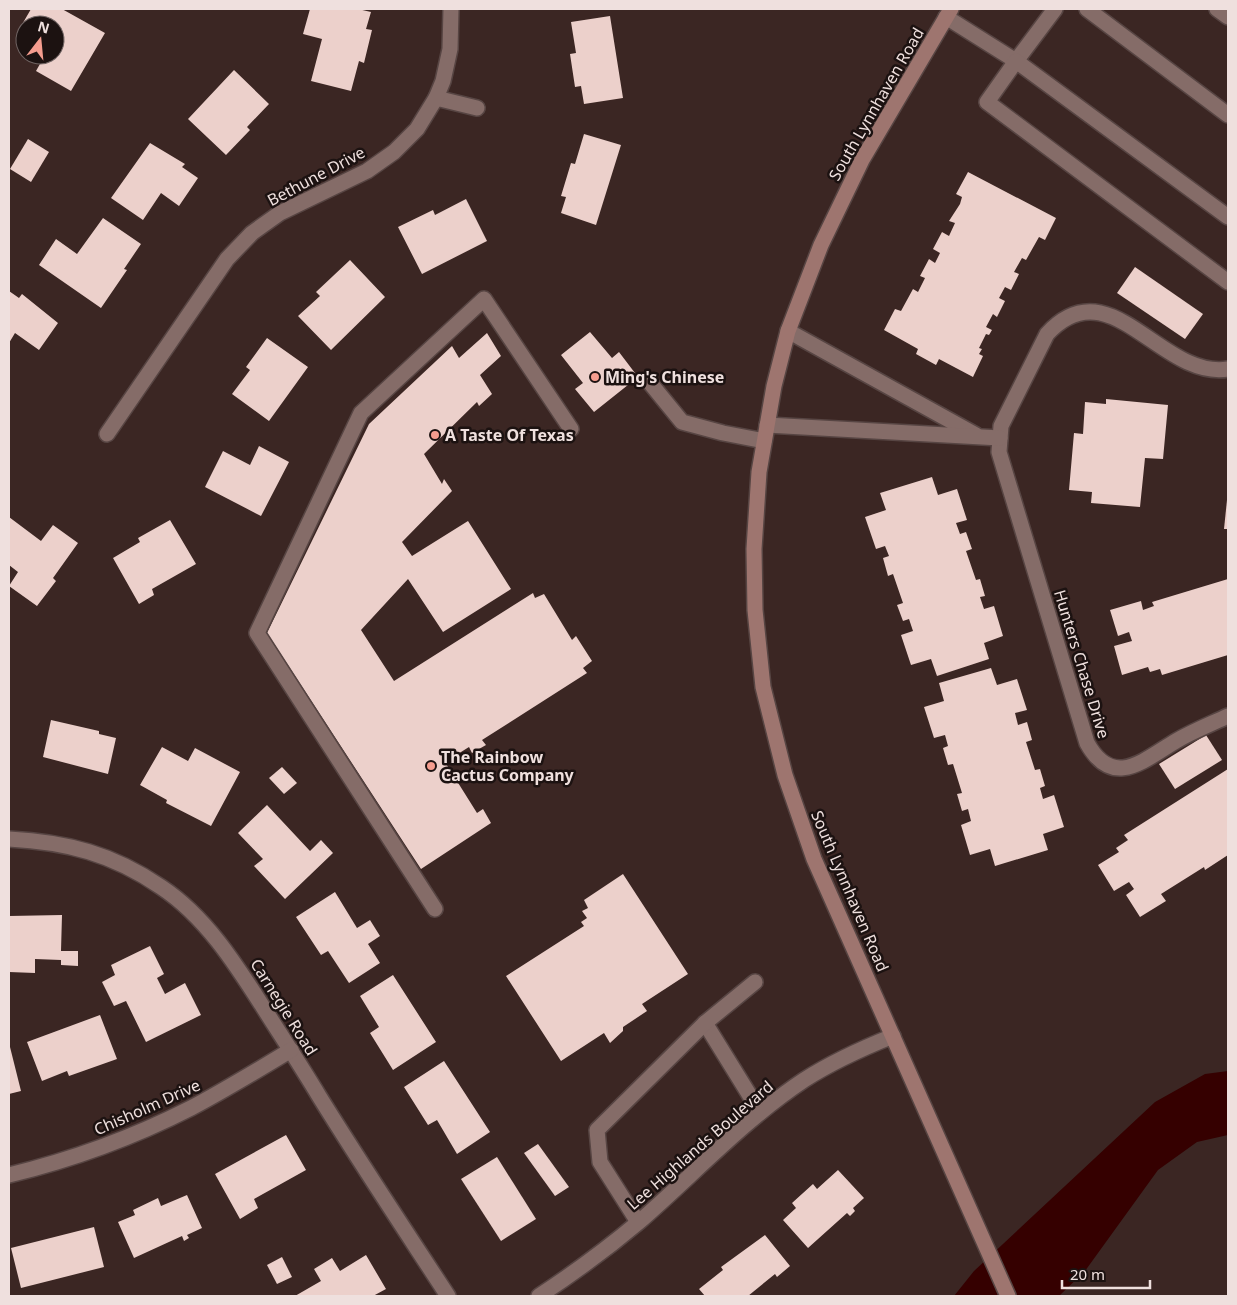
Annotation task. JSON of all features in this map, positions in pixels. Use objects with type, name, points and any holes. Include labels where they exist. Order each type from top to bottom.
[{"type":"street","name":"Bethune Drive","points":[[107,434],[228,259],[252,233],[280,213],[367,171],[394,152],[417,128],[436,98],[443,81],[450,49],[451,9]]},
{"type":"street","points":[[1055,9],[987,102],[1228,282]]},
{"type":"street","points":[[1087,9],[1228,115]]},
{"type":"street","points":[[1217,9],[1228,17]]},
{"type":"street","points":[[949,13],[1228,217]]},
{"type":"street","name":"South Lynnhaven Road","points":[[949,13],[862,160],[821,245],[788,332],[774,386],[759,472],[754,549],[755,610],[763,687],[785,775],[814,859],[1008,1296]]},
{"type":"street","points":[[436,98],[476,108]]},
{"type":"street","points":[[435,908],[257,633],[361,413],[484,299],[571,429]]},
{"type":"street","name":"Hunters Chase Drive","points":[[1228,370],[1210,370],[1193,366],[1111,315],[1092,311],[1074,314],[1057,323],[1047,334],[1001,426],[999,452],[1087,743],[1093,755],[1106,765],[1122,769],[1138,765],[1178,740],[1228,716]]},
{"type":"street","points":[[788,332],[980,437]]},
{"type":"street","points":[[651,384],[682,422],[764,441]]},
{"type":"street","points":[[767,425],[1000,438]]},
{"type":"street","name":"Carnegie Road","points":[[9,839],[43,841],[86,850],[127,866],[162,887],[195,914],[234,961],[342,1133],[448,1296]]},
{"type":"street","points":[[638,1222],[600,1162],[597,1130],[705,1024],[754,982]]},
{"type":"street","points":[[705,1024],[760,1112]]},
{"type":"street","name":"Lee Highlands Boulevard","points":[[539,1296],[571,1274],[638,1222],[760,1112],[805,1079],[854,1052],[893,1036]]},
{"type":"street","name":"Chisholm Drive","points":[[9,1175],[41,1168],[117,1141],[190,1108],[291,1050]]},
{"type":"shaded area","points":[[1228,1071],[1228,1135],[1197,1142],[1158,1170],[1085,1271],[1059,1296],[954,1296],[974,1271],[1155,1102],[1205,1074]]},
{"type":"building","points":[[31,9],[62,9],[105,33],[71,91],[36,71],[39,65],[65,65],[65,15],[28,15]]},
{"type":"building","points":[[310,9],[358,9],[371,12],[366,29],[372,30],[364,63],[359,61],[351,91],[311,81],[322,39],[303,34]]},
{"type":"building","points":[[610,16],[623,98],[584,104],[581,86],[575,87],[570,54],[576,53],[571,22]]},
{"type":"building","points":[[234,70],[269,104],[247,127],[250,130],[226,155],[188,119]]},
{"type":"building","points":[[584,134],[621,145],[596,225],[561,213],[566,197],[561,196],[571,163],[575,164]]},
{"type":"building","points":[[28,139],[49,152],[31,182],[10,169]]},
{"type":"building","points":[[150,143],[185,164],[182,167],[198,178],[179,206],[161,193],[143,220],[111,198]]},
{"type":"building","points":[[968,172],[1056,218],[1045,240],[1039,237],[1026,260],[1022,258],[1014,272],[1019,274],[1011,290],[1005,287],[999,298],[1005,301],[997,317],[993,314],[986,327],[992,330],[989,335],[986,334],[979,348],[982,349],[979,354],[983,356],[973,377],[939,359],[936,365],[916,354],[918,349],[884,330],[895,309],[901,311],[913,289],[918,292],[925,278],[920,276],[929,259],[935,263],[940,253],[933,249],[942,232],[949,236],[955,223],[949,221],[960,204],[962,197],[956,194]]},
{"type":"building","points":[[466,199],[487,241],[422,274],[398,227],[433,210],[435,215]]},
{"type":"building","points":[[103,218],[141,244],[124,269],[127,270],[101,308],[39,265],[56,239],[77,254]]},
{"type":"building","points":[[350,260],[385,297],[331,350],[298,316],[320,296],[316,292]]},
{"type":"building","points":[[1135,267],[1203,314],[1185,339],[1117,293]]},
{"type":"building","points":[[9,291],[19,298],[22,294],[58,323],[39,350],[15,333],[9,343]]},
{"type":"building","points":[[590,332],[612,358],[619,352],[638,377],[594,412],[575,389],[583,383],[561,355]]},
{"type":"building","points":[[487,333],[501,356],[480,375],[492,394],[479,406],[477,402],[424,454],[442,484],[444,479],[452,491],[402,542],[412,556],[468,521],[511,589],[443,632],[408,579],[361,630],[394,681],[533,593],[535,598],[544,594],[572,640],[576,636],[592,661],[583,668],[587,673],[482,740],[486,745],[472,753],[469,747],[445,762],[477,813],[483,809],[491,823],[421,869],[267,633],[369,424],[452,346],[459,358]]},
{"type":"building","points":[[267,338],[308,367],[269,421],[232,394],[250,370],[246,367]]},
{"type":"building","points":[[1106,399],[1168,405],[1163,459],[1145,458],[1140,507],[1091,503],[1092,492],[1069,490],[1074,433],[1083,434],[1085,402],[1106,404]]},
{"type":"building","points":[[259,446],[289,462],[261,516],[205,487],[223,451],[250,465]]},
{"type":"building","points":[[932,477],[938,495],[957,489],[967,520],[956,523],[960,534],[966,532],[972,549],[966,551],[976,580],[980,579],[985,596],[980,597],[984,609],[994,606],[1003,636],[984,643],[989,659],[937,676],[931,659],[911,665],[901,635],[913,631],[909,619],[903,621],[897,605],[903,603],[893,574],[888,576],[883,558],[889,556],[885,546],[876,549],[865,517],[886,510],[880,493]]},
{"type":"building","points":[[1227,500],[1228,529],[1224,529]]},
{"type":"building","points":[[9,517],[41,541],[53,525],[78,543],[53,578],[56,581],[37,606],[9,586],[18,572],[9,565]]},
{"type":"building","points":[[170,520],[196,564],[152,589],[154,595],[139,604],[113,558],[140,542],[138,538]]},
{"type":"building","points":[[1228,579],[1228,655],[1162,675],[1160,669],[1150,672],[1148,667],[1122,675],[1114,646],[1132,641],[1129,632],[1118,636],[1110,610],[1141,601],[1143,610],[1154,606],[1152,602]]},
{"type":"building","points":[[991,668],[997,685],[1017,679],[1027,710],[1015,713],[1018,725],[1027,722],[1032,740],[1026,742],[1035,770],[1040,769],[1045,786],[1040,788],[1043,799],[1054,795],[1064,827],[1043,834],[1048,850],[995,866],[990,849],[970,855],[961,825],[971,821],[968,809],[962,811],[957,794],[962,793],[953,764],[948,765],[943,748],[948,746],[945,735],[934,738],[924,707],[944,701],[939,683]]},
{"type":"building","points":[[51,720],[99,731],[99,734],[116,738],[108,774],[43,757]]},
{"type":"building","points":[[1206,735],[1222,760],[1175,789],[1159,764]]},
{"type":"building","points":[[162,747],[188,761],[195,748],[240,772],[211,826],[166,803],[167,800],[140,785]]},
{"type":"building","points":[[282,767],[297,783],[284,794],[269,778]]},
{"type":"building","points":[[1228,769],[1228,855],[1205,870],[1204,867],[1161,894],[1166,901],[1140,917],[1126,895],[1134,889],[1129,882],[1114,891],[1098,865],[1119,852],[1116,848],[1128,840],[1124,835]]},
{"type":"building","points":[[267,805],[310,851],[321,840],[333,853],[285,899],[254,866],[263,859],[238,833]]},
{"type":"building","points":[[623,874],[688,974],[642,1004],[647,1011],[623,1027],[623,1031],[610,1043],[604,1033],[561,1061],[506,976],[584,926],[581,922],[587,918],[582,911],[588,908],[584,900]]},
{"type":"building","points":[[335,892],[357,928],[370,920],[380,936],[368,944],[380,963],[349,983],[328,951],[321,955],[296,917]]},
{"type":"building","points":[[62,915],[61,951],[78,951],[78,966],[61,965],[61,960],[35,959],[35,973],[9,972],[9,916]]},
{"type":"building","points":[[150,946],[164,974],[157,978],[165,994],[185,983],[201,1015],[146,1042],[126,1001],[114,1006],[102,982],[115,975],[111,965]]},
{"type":"building","points":[[393,975],[436,1042],[393,1070],[370,1033],[379,1027],[360,996]]},
{"type":"building","points":[[100,1015],[117,1059],[69,1076],[67,1071],[42,1081],[27,1042]]},
{"type":"building","points":[[9,1043],[21,1091],[9,1094]]},
{"type":"building","points":[[444,1061],[490,1132],[457,1154],[437,1120],[428,1125],[404,1087]]},
{"type":"building","points":[[286,1135],[306,1170],[254,1199],[258,1208],[240,1219],[215,1174]]},
{"type":"building","points":[[538,1144],[569,1187],[555,1196],[524,1153]]},
{"type":"building","points":[[497,1157],[536,1219],[501,1241],[461,1179]]},
{"type":"building","points":[[838,1170],[864,1198],[853,1208],[855,1211],[850,1216],[847,1213],[808,1248],[783,1220],[796,1208],[792,1203],[813,1184],[817,1189]]},
{"type":"building","points":[[187,1195],[202,1228],[187,1235],[189,1238],[184,1241],[182,1236],[134,1258],[118,1222],[135,1215],[133,1210],[158,1198],[161,1206]]},
{"type":"building","points":[[94,1227],[104,1267],[21,1288],[11,1248]]},
{"type":"building","points":[[765,1235],[790,1266],[777,1277],[775,1274],[748,1296],[705,1296],[699,1289],[723,1270],[721,1267]]},
{"type":"building","points":[[366,1255],[386,1289],[373,1296],[295,1296],[321,1281],[314,1269],[332,1258],[340,1271]]},
{"type":"building","points":[[282,1257],[292,1277],[277,1284],[267,1265]]},
{"type":"place","name":"Ming's Chinese","points":[[595,377]]},
{"type":"place","name":"A Taste Of Texas","points":[[435,435]]},
{"type":"place","name":"The Rainbow Cactus Company","points":[[431,766]]}]
